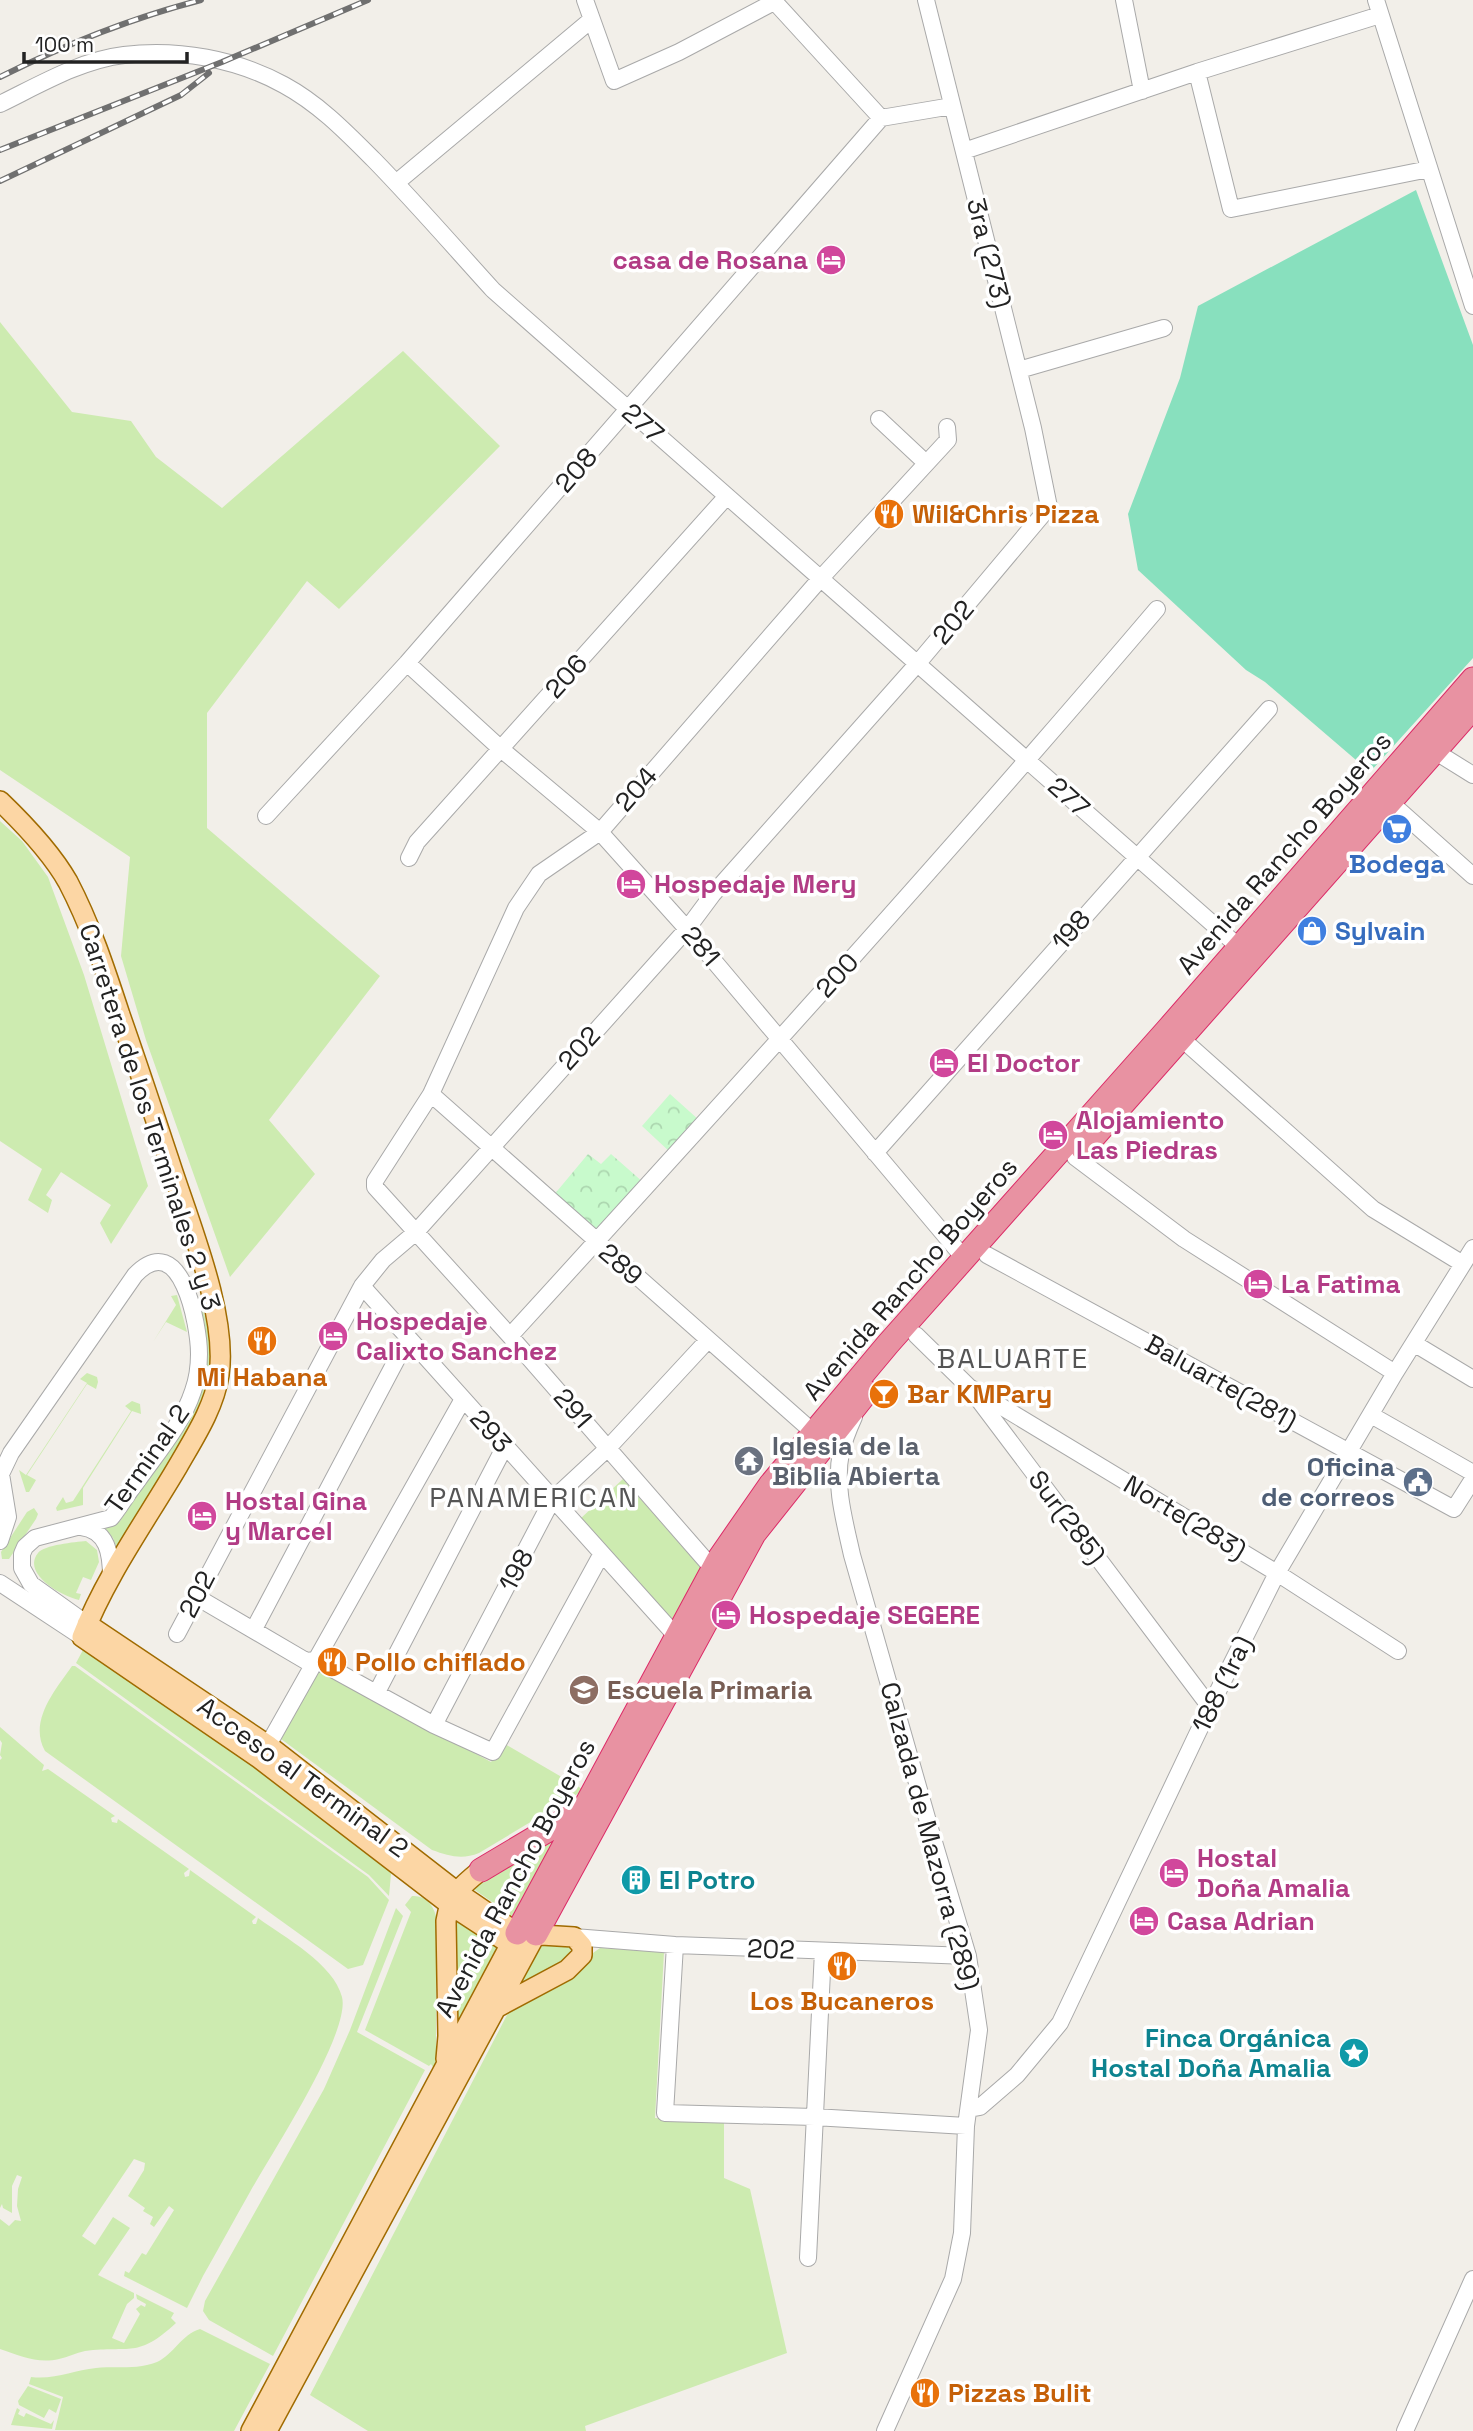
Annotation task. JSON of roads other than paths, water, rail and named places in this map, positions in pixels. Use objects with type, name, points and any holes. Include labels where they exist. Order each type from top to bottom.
[{"type":"highway","name":"Avenida Rancho Boyeros","points":[[521,1937],[583,1810],[714,1570],[740,1528],[813,1432],[976,1256],[1239,947],[1473,679]]},
{"type":"highway","name":"Avenida Rancho Boyeros","points":[[521,1937],[754,1534],[859,1401],[916,1335],[976,1256],[1076,1157],[1473,708]]},
{"type":"highway","points":[[481,1870],[583,1810]]},
{"type":"main road","name":"Carretera de los Terminales 2 y 3","points":[[0,801],[41,844],[66,879],[84,914],[158,1126],[210,1290],[221,1351],[219,1376],[212,1403],[111,1577],[85,1630]]},
{"type":"main road","name":"Acceso al Terminal 2","points":[[85,1630],[435,1875],[453,1898]]},
{"type":"main road","name":"Acceso al Terminal 2","points":[[264,1753],[453,1898],[521,1937]]},
{"type":"main road","points":[[435,1875],[450,1876],[481,1870]]},
{"type":"main road","points":[[443,2073],[448,2036],[446,1921],[453,1898],[481,1870]]},
{"type":"main road","points":[[494,2010],[567,1970],[579,1960],[579,1944],[521,1937]]},
{"type":"main road","name":"Avenida Rancho Boyeros","points":[[267,2431],[494,2010],[521,1937]]},
{"type":"main road","name":"Avenida Rancho Boyeros","points":[[251,2431],[443,2073],[521,1937]]},
{"type":"street","points":[[585,0],[614,81],[679,52],[773,1],[881,118],[952,106]]},
{"type":"street","name":"3ra (273)","points":[[926,0],[1018,370],[1049,508]]},
{"type":"street","points":[[1124,0],[1142,90]]},
{"type":"street","points":[[964,151],[1378,8],[1473,306]]},
{"type":"street","points":[[396,183],[591,20]]},
{"type":"street","name":"277","points":[[0,104],[71,71],[122,55],[170,54],[201,57],[249,69],[284,85],[331,116],[493,290],[1239,947]]},
{"type":"street","points":[[1196,72],[1231,209],[1429,169]]},
{"type":"street","name":"208","points":[[266,816],[407,663],[881,118]]},
{"type":"street","points":[[1018,370],[1164,328]]},
{"type":"street","points":[[879,419],[926,463]]},
{"type":"street","name":"204","points":[[375,1184],[431,1094],[516,908],[539,874],[600,832],[821,578],[948,440],[947,426]]},
{"type":"street","name":"206","points":[[409,858],[417,842],[727,496]]},
{"type":"street","name":"202","points":[[177,1634],[195,1595],[362,1286],[383,1260],[415,1232],[687,929],[713,894],[918,663],[1049,508]]},
{"type":"street","name":"200","points":[[510,1336],[780,1040],[1028,761],[1157,609]]},
{"type":"street","name":"281","points":[[407,663],[501,749],[600,832],[687,929],[875,1153],[976,1256]]},
{"type":"street","name":"198","points":[[875,1153],[1269,709]]},
{"type":"street","points":[[1436,752],[1473,775]]},
{"type":"street","points":[[1391,803],[1473,876]]},
{"type":"street","points":[[1182,1039],[1373,1209],[1463,1264]]},
{"type":"street","name":"289","points":[[431,1094],[813,1432]]},
{"type":"street","points":[[1076,1157],[1184,1239],[1395,1373]]},
{"type":"street","name":"291","points":[[375,1184],[714,1570]]},
{"type":"street","name":"188 (1ra)","points":[[967,2118],[1017,2076],[1060,2023],[1210,1707],[1277,1573],[1395,1373],[1473,1248]]},
{"type":"street","name":"Baluarte(281)","points":[[976,1256],[1454,1509],[1473,1479]]},
{"type":"street","name":"Terminal 2","points":[[0,1541],[8,1517],[1,1475],[11,1453],[135,1275],[149,1264],[164,1263],[180,1276],[191,1307],[199,1353],[193,1391],[169,1436],[111,1518],[31,1540],[22,1551],[24,1574],[31,1584],[85,1630]]},
{"type":"street","name":"293","points":[[362,1286],[677,1637]]},
{"type":"street","name":"Sur(285)","points":[[916,1335],[969,1387],[1210,1707]]},
{"type":"street","points":[[254,1629],[408,1338]]},
{"type":"street","name":"198","points":[[434,1725],[552,1500],[608,1448],[708,1340]]},
{"type":"street","points":[[1415,1344],[1473,1379]]},
{"type":"street","name":"Norte(283)","points":[[969,1387],[1277,1573],[1398,1651]]},
{"type":"street","points":[[264,1753],[463,1399]]},
{"type":"street","name":"Calzada de Mazorra (289)","points":[[859,1401],[841,1454],[843,1514],[852,1555],[968,1956],[979,2030],[967,2118],[961,2234],[953,2279],[885,2431]]},
{"type":"street","points":[[1371,1415],[1473,1473]]},
{"type":"street","points":[[377,1692],[505,1446]]},
{"type":"street","points":[[79,1527],[94,1531],[104,1539],[110,1555],[111,1577]]},
{"type":"street","points":[[195,1595],[306,1661],[316,1660],[434,1725],[493,1752],[601,1555]]},
{"type":"street","points":[[0,1583],[85,1630]]},
{"type":"street","name":"202","points":[[579,1944],[606,1940],[968,1956]]},
{"type":"street","points":[[675,1945],[665,2113],[814,2118],[967,2118]]},
{"type":"street","points":[[808,2258],[823,1951]]},
{"type":"street","points":[[1405,2431],[1473,2280]]},
{"type":"railway","points":[[0,77],[98,33],[201,0]]},
{"type":"railway","points":[[0,150],[222,62],[368,0]]},
{"type":"railway","points":[[0,181],[181,95],[209,73]]},
{"type":"place","name":"casa de Rosana","points":[[831,260]]},
{"type":"place","name":"Wil&Chris Pizza","points":[[889,514]]},
{"type":"place","name":"Bodega","points":[[1397,829]]},
{"type":"place","name":"Hospedaje Mery","points":[[631,884]]},
{"type":"place","name":"Sylvain","points":[[1312,931]]},
{"type":"place","name":"El Doctor","points":[[944,1063]]},
{"type":"place","name":"Alojamiento Las Piedras","points":[[1053,1135]]},
{"type":"place","name":"La Fatima","points":[[1258,1284]]},
{"type":"place","name":"Hospedaje Calixto Sanchez","points":[[333,1336]]},
{"type":"place","name":"Mi Habana","points":[[262,1341]]},
{"type":"place","name":"Bar KMPary","points":[[884,1394]]},
{"type":"place","name":"Iglesia de la Biblia Abierta","points":[[749,1461]]},
{"type":"place","name":"Oficina de correos","points":[[1418,1482]]},
{"type":"place","name":"Hostal Gina y Marcel","points":[[202,1516]]},
{"type":"place","name":"Hospedaje SEGERE","points":[[726,1615]]},
{"type":"place","name":"Pollo chiflado","points":[[332,1662]]},
{"type":"place","name":"Escuela Primaria","points":[[584,1690]]},
{"type":"place","name":"Hostal Doña Amalia","points":[[1174,1873]]},
{"type":"place","name":"El Potro","points":[[636,1880]]},
{"type":"place","name":"Casa Adrian","points":[[1144,1921]]},
{"type":"place","name":"Los Bucaneros","points":[[842,1966]]},
{"type":"place","name":"Finca Orgánica Hostal Doña Amalia","points":[[1354,2053]]},
{"type":"place","name":"Pizzas Bulit","points":[[925,2393]]},
{"type":"district","name":"BALUARTE","points":[[1013,1358]]},
{"type":"district","name":"PANAMERICAN","points":[[534,1497]]}]
